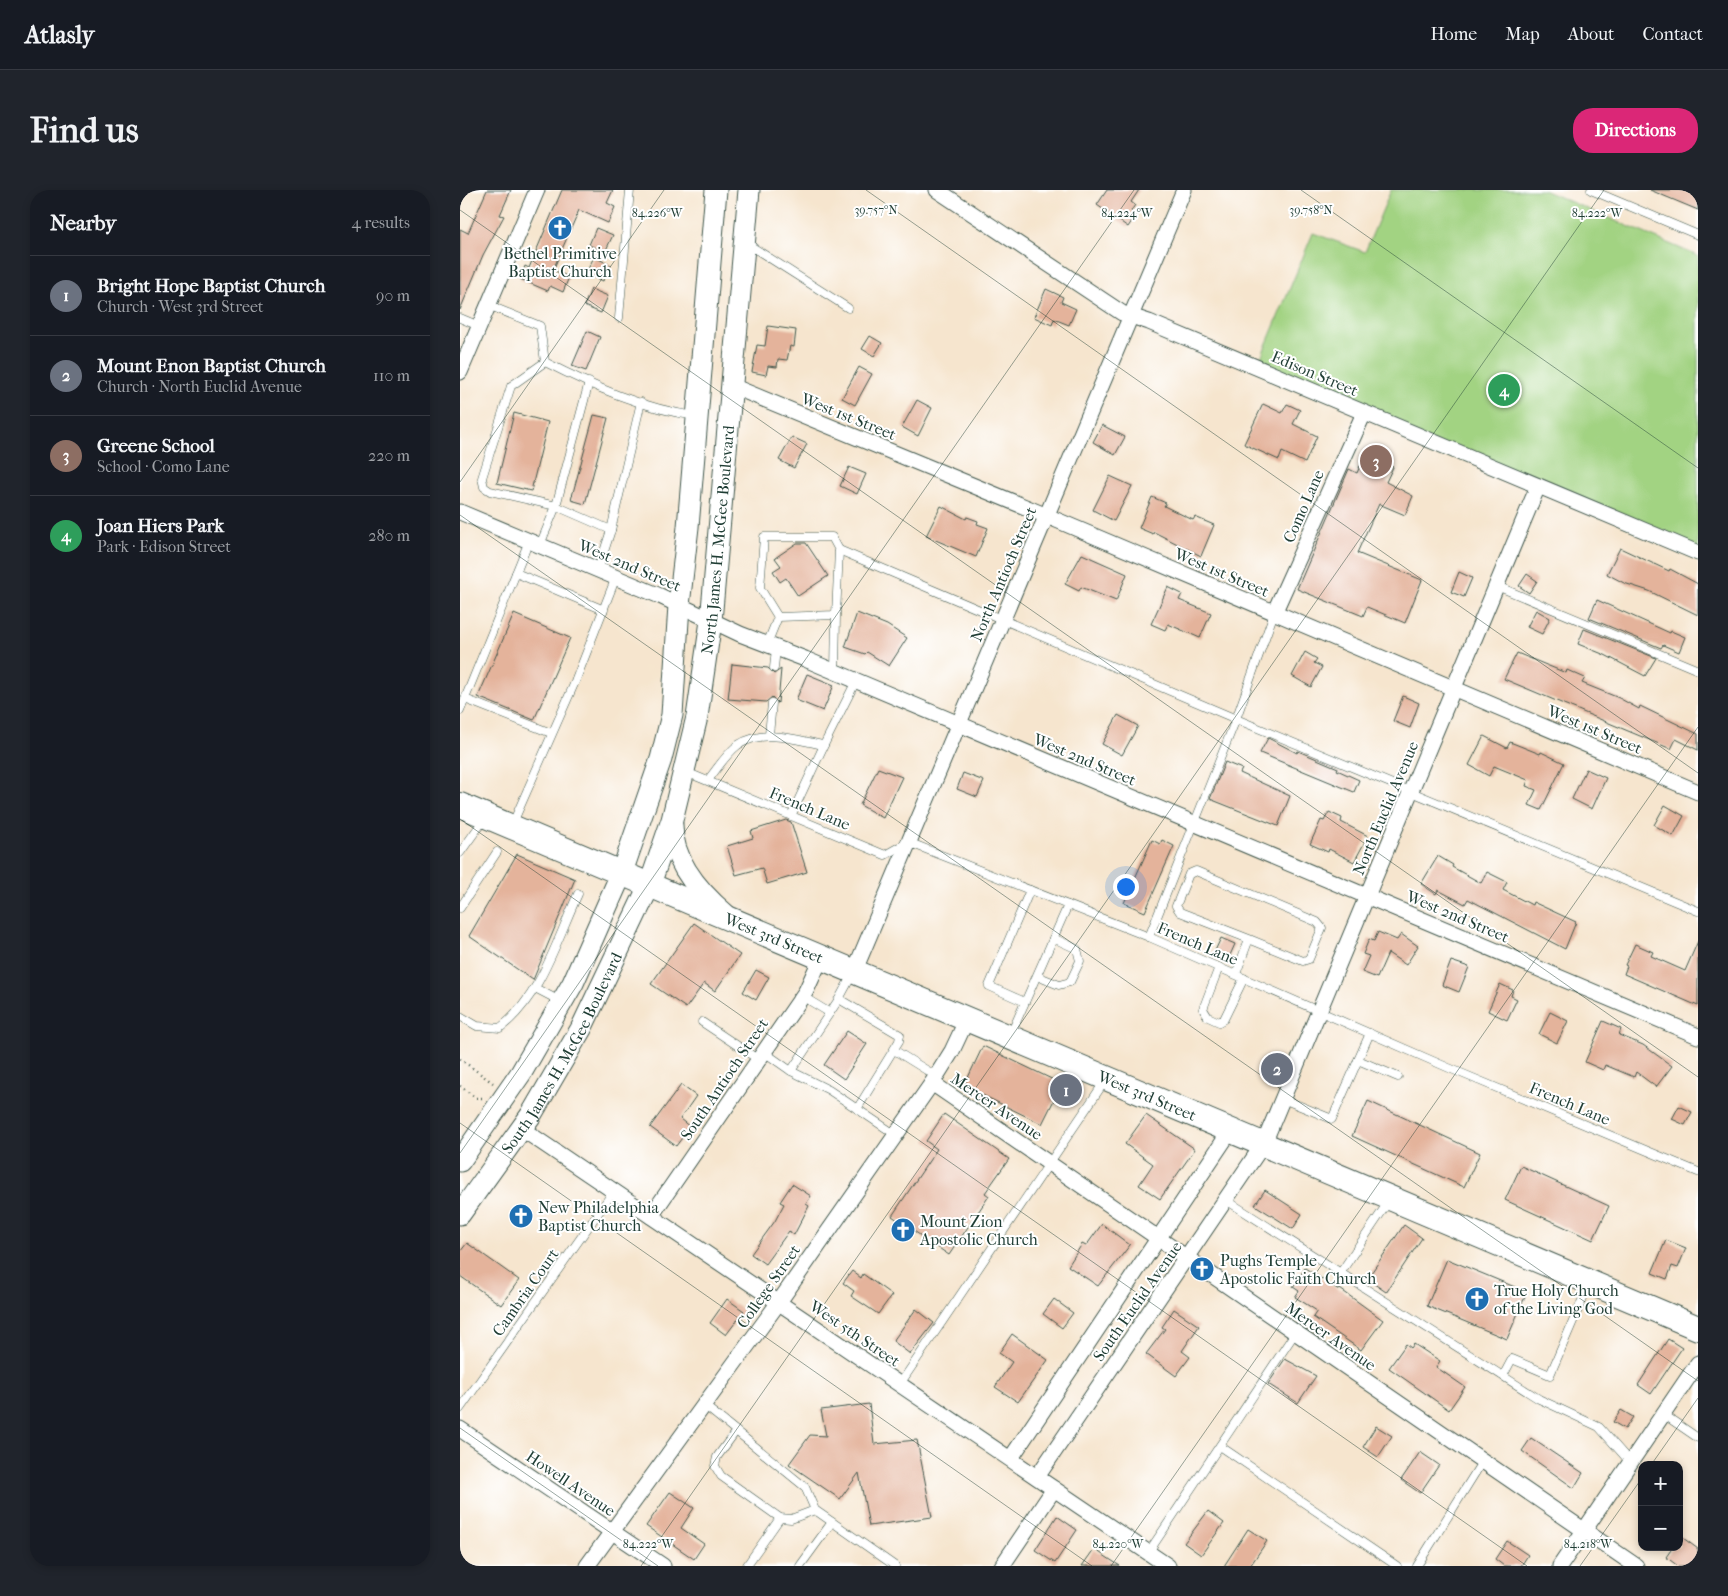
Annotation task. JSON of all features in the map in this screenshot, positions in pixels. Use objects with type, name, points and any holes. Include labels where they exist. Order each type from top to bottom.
[{"type":"main road","name":"North James H. McGee Boulevard","points":[[622,872],[661,759],[672,715],[679,604],[716,190]]},
{"type":"main road","name":"North James H. McGee Boulevard","points":[[650,884],[672,820],[685,772],[697,717],[712,622],[749,190]]},
{"type":"main road","name":"West 3rd Street","points":[[460,805],[622,872],[1106,1079],[1264,1143],[1698,1328]]},
{"type":"main road","points":[[672,820],[674,846],[679,858],[696,885],[730,919]]},
{"type":"main road","name":"South James H. McGee Boulevard","points":[[460,1161],[504,1099],[542,1039],[591,946],[622,872]]},
{"type":"main road","name":"South James H. McGee Boulevard","points":[[460,1214],[522,1129],[580,1029],[650,884]]},
{"type":"street","points":[[460,372],[537,190]]},
{"type":"street","name":"Edison Street","points":[[937,190],[1065,276],[1131,316],[1698,554]]},
{"type":"street","name":"North Antioch Street","points":[[854,972],[957,724],[1184,190]]},
{"type":"street","name":"West 1st Street","points":[[732,386],[1047,516],[1698,792]]},
{"type":"street","name":"Como Lane","points":[[1274,613],[1364,413]]},
{"type":"street","name":"North Euclid Avenue","points":[[1264,1143],[1538,486]]},
{"type":"street","name":"West 2nd Street","points":[[460,512],[679,604],[712,622],[835,672],[1698,1036]]},
{"type":"street","name":"South Antioch Street","points":[[651,1216],[802,996],[821,958]]},
{"type":"street","name":"College Street","points":[[587,1566],[779,1302],[896,1135],[934,1079],[967,1019]]},
{"type":"street","name":"Mercer Avenue","points":[[934,1079],[1049,1163],[1636,1566]]},
{"type":"street","name":"West 5th Street","points":[[522,1129],[1168,1566]]},
{"type":"street","name":"South Euclid Avenue","points":[[1010,1458],[1231,1130]]},
{"type":"street","name":"South Euclid Avenue","points":[[1037,1477],[1264,1143]]},
{"type":"street","points":[[1560,1566],[1698,1363]]},
{"type":"street","name":"Howell Avenue","points":[[460,1429],[663,1566]]},
{"type":"street","points":[[1002,1566],[1054,1489]]},
{"type":"lane","points":[[619,318],[630,190]]},
{"type":"lane","points":[[1591,190],[1698,235]]},
{"type":"lane","points":[[745,242],[848,308]]},
{"type":"lane","points":[[488,305],[540,326],[546,362]]},
{"type":"lane","points":[[460,318],[480,326]]},
{"type":"lane","points":[[546,362],[588,382],[667,412],[697,416]]},
{"type":"lane","points":[[546,362],[511,386],[482,478],[484,487],[490,491],[556,506],[611,530]]},
{"type":"lane","points":[[460,711],[516,573],[556,506],[588,382]]},
{"type":"lane","points":[[598,570],[611,530],[641,402]]},
{"type":"lane","points":[[774,668],[771,646],[778,616],[760,588],[764,537],[832,537],[839,550],[835,672]]},
{"type":"lane","points":[[839,550],[1003,618],[1236,719],[1698,911]]},
{"type":"lane","points":[[516,573],[604,610]]},
{"type":"lane","points":[[511,827],[575,682],[616,577]]},
{"type":"lane","points":[[1497,586],[1698,670]]},
{"type":"lane","points":[[1150,937],[1236,719],[1274,613]]},
{"type":"lane","points":[[778,616],[836,615]]},
{"type":"lane","points":[[791,816],[856,681]]},
{"type":"lane","points":[[465,699],[551,733]]},
{"type":"lane","points":[[769,735],[772,703]]},
{"type":"lane","points":[[708,780],[737,746],[752,738],[769,735],[824,745]]},
{"type":"lane","name":"French Lane","points":[[685,772],[885,854],[908,842],[1150,937],[1370,1033],[1698,1172]]},
{"type":"lane","points":[[460,853],[486,816]]},
{"type":"lane","points":[[460,908],[497,852]]},
{"type":"lane","points":[[1196,871],[1317,922],[1322,928],[1309,959],[1303,961],[1249,939],[1180,912],[1176,906],[1189,874],[1196,871]]},
{"type":"lane","points":[[1025,1002],[989,986],[1030,890]]},
{"type":"lane","points":[[460,1016],[477,1026],[500,1028],[517,1015],[535,988],[578,894]]},
{"type":"lane","points":[[1009,1037],[1068,905]]},
{"type":"lane","points":[[1037,976],[1059,984],[1070,982],[1080,961],[1077,949],[1053,938]]},
{"type":"lane","points":[[1236,974],[1249,939]]},
{"type":"lane","points":[[1219,966],[1203,1009],[1208,1017],[1218,1022],[1224,1019],[1244,978]]},
{"type":"lane","points":[[791,1071],[839,999],[854,972]]},
{"type":"lane","points":[[535,988],[562,1002]]},
{"type":"lane","points":[[802,996],[830,1013]]},
{"type":"lane","points":[[839,999],[900,1035],[894,1050],[857,1109]]},
{"type":"lane","points":[[702,1022],[761,1056],[829,1090],[896,1135]]},
{"type":"lane","points":[[1283,1099],[1332,1120],[1370,1033]]},
{"type":"lane","points":[[894,1050],[934,1079]]},
{"type":"lane","points":[[1358,1060],[1398,1077]]},
{"type":"lane","points":[[900,1384],[1106,1079]]},
{"type":"lane","name":"Cambria Court","points":[[460,1409],[613,1192]]},
{"type":"lane","points":[[1341,1272],[1391,1197]]},
{"type":"lane","points":[[1226,1200],[1539,1399],[1599,1427],[1630,1462]]},
{"type":"lane","points":[[1503,1376],[1512,1359],[1550,1375],[1590,1282]]},
{"type":"lane","points":[[1148,1553],[1295,1333]]},
{"type":"lane","points":[[704,1405],[805,1487],[815,1510],[895,1566]]},
{"type":"lane","points":[[1663,1414],[1698,1438]]},
{"type":"lane","points":[[736,1431],[717,1457],[715,1466],[721,1476],[780,1518],[791,1520],[815,1510]]},
{"type":"lane","points":[[1220,1446],[1397,1566]]},
{"type":"lane","points":[[1417,1566],[1482,1462]]},
{"type":"lane","points":[[747,1565],[780,1518]]},
{"type":"lane","points":[[800,1566],[832,1522]]},
{"type":"path","points":[[460,1086],[476,1098],[504,1099]]},
{"type":"green space","points":[[1391,190],[1543,190],[1698,256],[1698,553],[1257,367],[1313,233],[1365,252]]},
{"type":"building","points":[[487,190],[511,190],[500,215],[504,216],[483,255],[460,310],[460,229],[468,233]]},
{"type":"building","points":[[562,190],[613,190],[607,203],[615,207],[608,223],[579,210],[553,270],[569,277],[563,292],[550,286],[548,291],[520,279],[525,266],[529,268]]},
{"type":"building","points":[[1107,190],[1139,190],[1131,202],[1135,205],[1131,211],[1136,215],[1128,227],[1097,205]]},
{"type":"building","points":[[1650,190],[1698,190],[1698,210]]},
{"type":"building","points":[[596,228],[613,235],[605,252],[589,245]]},
{"type":"building","points":[[594,257],[611,265],[603,281],[586,273]]},
{"type":"building","points":[[591,289],[608,296],[601,313],[584,306]]},
{"type":"building","points":[[1046,289],[1063,297],[1061,302],[1076,309],[1069,325],[1054,319],[1052,325],[1034,317]]},
{"type":"building","points":[[768,326],[796,330],[794,347],[790,346],[787,360],[778,359],[777,367],[768,366],[766,375],[752,372],[757,345],[765,346]]},
{"type":"building","points":[[587,331],[600,337],[586,371],[572,366]]},
{"type":"building","points":[[870,336],[882,343],[874,356],[862,349]]},
{"type":"building","points":[[859,367],[872,374],[855,405],[842,398]]},
{"type":"building","points":[[917,400],[932,408],[918,436],[902,427]]},
{"type":"building","points":[[1263,404],[1282,413],[1287,404],[1300,410],[1293,424],[1317,436],[1305,463],[1282,452],[1279,460],[1244,444]]},
{"type":"building","points":[[514,413],[548,422],[531,491],[497,483]]},
{"type":"building","points":[[594,415],[608,418],[585,504],[571,500]]},
{"type":"building","points":[[1102,425],[1125,437],[1115,455],[1093,442]]},
{"type":"building","points":[[792,437],[807,444],[794,468],[779,460]]},
{"type":"building","points":[[1365,454],[1393,467],[1386,482],[1413,496],[1405,515],[1379,504],[1357,553],[1422,580],[1405,623],[1367,607],[1363,616],[1297,589],[1349,469],[1357,473]]},
{"type":"building","points":[[849,467],[866,474],[857,494],[840,486]]},
{"type":"building","points":[[1110,476],[1132,486],[1114,521],[1093,510]]},
{"type":"building","points":[[1152,497],[1166,503],[1164,506],[1193,520],[1195,517],[1214,525],[1201,556],[1154,532],[1153,534],[1139,528]]},
{"type":"building","points":[[941,506],[966,519],[967,517],[978,521],[977,524],[988,528],[976,557],[926,536]]},
{"type":"building","points":[[797,543],[806,543],[828,576],[798,596],[786,578],[780,582],[773,571],[781,566],[775,558]]},
{"type":"building","points":[[1620,548],[1669,571],[1670,569],[1698,584],[1698,615],[1649,591],[1624,583],[1607,574]]},
{"type":"building","points":[[1082,554],[1127,574],[1116,601],[1081,587],[1079,591],[1065,584]]},
{"type":"building","points":[[1459,572],[1472,578],[1464,597],[1451,592]]},
{"type":"building","points":[[1527,574],[1537,581],[1529,593],[1519,586]]},
{"type":"building","points":[[1168,587],[1182,594],[1179,600],[1211,613],[1200,638],[1168,624],[1165,630],[1151,624]]},
{"type":"building","points":[[1597,600],[1670,633],[1671,631],[1685,637],[1679,652],[1663,645],[1661,648],[1589,618]]},
{"type":"building","points":[[1536,610],[1550,618],[1542,634],[1527,627]]},
{"type":"building","points":[[857,613],[887,625],[907,638],[889,666],[867,652],[865,654],[845,647]]},
{"type":"building","points":[[514,614],[570,638],[534,720],[478,697]]},
{"type":"building","points":[[1584,629],[1656,658],[1645,676],[1605,655],[1578,644]]},
{"type":"building","points":[[1305,652],[1317,659],[1314,663],[1322,667],[1311,687],[1292,676]]},
{"type":"building","points":[[1517,653],[1566,673],[1567,670],[1585,678],[1582,683],[1619,698],[1639,709],[1640,706],[1698,734],[1698,750],[1676,739],[1671,749],[1504,679]]},
{"type":"building","points":[[732,664],[768,668],[774,674],[781,669],[778,703],[772,697],[766,702],[728,699]]},
{"type":"building","points":[[807,674],[834,685],[823,711],[796,700]]},
{"type":"building","points":[[1403,696],[1419,703],[1410,728],[1393,721]]},
{"type":"building","points":[[1118,715],[1138,726],[1122,755],[1102,744]]},
{"type":"building","points":[[1484,736],[1507,748],[1510,742],[1540,754],[1541,752],[1564,763],[1541,810],[1529,805],[1536,790],[1526,786],[1528,780],[1494,766],[1489,776],[1469,765]]},
{"type":"building","points":[[1268,738],[1297,753],[1298,751],[1338,768],[1337,770],[1359,780],[1354,792],[1260,753]]},
{"type":"building","points":[[1225,762],[1242,769],[1240,773],[1290,796],[1278,826],[1210,799]]},
{"type":"building","points":[[878,768],[902,777],[883,818],[860,805]]},
{"type":"building","points":[[1586,769],[1606,778],[1592,809],[1572,799]]},
{"type":"building","points":[[963,773],[984,781],[977,797],[957,789]]},
{"type":"building","points":[[1665,805],[1684,816],[1673,836],[1654,825]]},
{"type":"building","points":[[1329,812],[1342,818],[1341,822],[1368,836],[1354,862],[1329,849],[1328,852],[1310,844],[1321,820],[1324,821]]},
{"type":"building","points":[[786,820],[791,822],[807,872],[767,884],[762,868],[736,875],[727,846],[753,838],[751,831]]},
{"type":"building","points":[[1152,840],[1160,844],[1162,840],[1174,846],[1145,912],[1124,903]]},
{"type":"building","points":[[517,854],[575,879],[533,980],[469,936]]},
{"type":"building","points":[[1438,856],[1453,865],[1452,867],[1481,883],[1487,872],[1507,882],[1503,890],[1532,905],[1533,902],[1576,922],[1565,949],[1468,899],[1465,904],[1438,890],[1436,894],[1421,884]]},
{"type":"building","points":[[694,923],[740,955],[715,991],[704,983],[686,1008],[651,984]]},
{"type":"building","points":[[1378,932],[1397,940],[1401,934],[1418,946],[1406,965],[1388,953],[1377,978],[1362,972],[1369,956],[1363,954],[1369,939],[1374,941]]},
{"type":"building","points":[[1221,938],[1235,944],[1227,962],[1213,955]]},
{"type":"building","points":[[1698,941],[1698,1006],[1624,974],[1627,966],[1625,965],[1635,944],[1653,952],[1651,956],[1685,971]]},
{"type":"building","points":[[1451,961],[1469,967],[1459,992],[1442,985]]},
{"type":"building","points":[[756,970],[769,977],[756,1000],[743,992]]},
{"type":"building","points":[[1500,984],[1513,990],[1511,996],[1517,999],[1507,1020],[1488,1011]]},
{"type":"building","points":[[1550,1012],[1568,1021],[1557,1043],[1539,1034]]},
{"type":"building","points":[[1603,1021],[1621,1029],[1619,1035],[1643,1045],[1672,1066],[1656,1087],[1636,1072],[1634,1077],[1605,1065],[1603,1070],[1585,1062]]},
{"type":"building","points":[[847,1031],[867,1044],[844,1079],[824,1065]]},
{"type":"building","points":[[983,1046],[1062,1084],[1042,1124],[964,1086]]},
{"type":"building","points":[[681,1085],[696,1096],[680,1119],[690,1127],[676,1146],[650,1127]]},
{"type":"building","points":[[1368,1101],[1480,1153],[1464,1187],[1352,1136]]},
{"type":"building","points":[[1679,1106],[1692,1112],[1685,1125],[1672,1119]]},
{"type":"building","points":[[944,1114],[1009,1159],[985,1193],[989,1196],[949,1255],[892,1216],[937,1149],[926,1141]]},
{"type":"building","points":[[1146,1115],[1195,1149],[1160,1199],[1139,1185],[1153,1164],[1125,1144]]},
{"type":"building","points":[[1521,1166],[1609,1206],[1593,1240],[1505,1200]]},
{"type":"building","points":[[792,1184],[811,1196],[806,1204],[809,1206],[794,1235],[789,1231],[765,1264],[751,1254],[775,1221],[784,1204],[780,1202]]},
{"type":"building","points":[[1265,1190],[1302,1214],[1293,1229],[1255,1205]]},
{"type":"building","points":[[1102,1224],[1130,1245],[1098,1286],[1068,1266],[1082,1244],[1086,1246]]},
{"type":"building","points":[[1404,1225],[1422,1238],[1386,1292],[1367,1279]]},
{"type":"building","points":[[1666,1240],[1686,1248],[1678,1268],[1672,1266],[1667,1279],[1652,1273]]},
{"type":"building","points":[[467,1243],[519,1280],[501,1305],[460,1276],[460,1252]]},
{"type":"building","name":"True Holy Church of the Living God","points":[[1447,1259],[1527,1292],[1507,1339],[1427,1306]]},
{"type":"building","points":[[1305,1268],[1340,1289],[1383,1320],[1361,1350],[1313,1317],[1317,1311],[1295,1297],[1299,1291],[1293,1287]]},
{"type":"building","points":[[852,1271],[861,1278],[863,1274],[892,1295],[878,1314],[851,1296],[854,1291],[843,1283]]},
{"type":"building","points":[[727,1299],[744,1311],[726,1335],[710,1323]]},
{"type":"building","points":[[1054,1299],[1073,1313],[1062,1328],[1043,1314]]},
{"type":"building","points":[[916,1309],[934,1323],[910,1354],[893,1341]]},
{"type":"building","points":[[1174,1309],[1199,1326],[1182,1351],[1190,1357],[1176,1376],[1146,1354],[1165,1329],[1162,1327]]},
{"type":"building","points":[[1012,1334],[1048,1360],[1018,1402],[995,1387],[1012,1362],[999,1353]]},
{"type":"building","points":[[1668,1339],[1682,1348],[1651,1394],[1638,1385]]},
{"type":"building","points":[[1406,1344],[1411,1348],[1414,1344],[1440,1361],[1436,1367],[1465,1387],[1449,1410],[1389,1368]]},
{"type":"building","points":[[1285,1359],[1316,1376],[1298,1403],[1268,1384]]},
{"type":"building","points":[[869,1404],[874,1444],[917,1440],[932,1517],[869,1526],[859,1473],[840,1499],[789,1464],[810,1435],[826,1436],[821,1410]]},
{"type":"building","points":[[1621,1410],[1633,1417],[1625,1429],[1613,1422]]},
{"type":"building","points":[[1376,1426],[1392,1436],[1378,1457],[1363,1447]]},
{"type":"building","points":[[1531,1438],[1583,1473],[1574,1488],[1522,1451]]},
{"type":"building","points":[[1420,1452],[1439,1465],[1420,1493],[1401,1480]]},
{"type":"building","points":[[670,1492],[694,1508],[681,1528],[704,1544],[694,1559],[646,1526]]},
{"type":"building","points":[[1208,1511],[1224,1523],[1201,1555],[1184,1543]]},
{"type":"building","points":[[1057,1516],[1077,1530],[1055,1563],[1035,1550]]},
{"type":"building","points":[[1248,1529],[1267,1541],[1250,1566],[1224,1566]]},
{"type":"building","points":[[1683,1538],[1698,1549],[1698,1566],[1678,1566],[1666,1557],[1670,1551],[1683,1551]]},
{"type":"building","points":[[1507,1541],[1528,1555],[1521,1566],[1504,1566],[1495,1559]]},
{"type":"building","points":[[1094,1549],[1120,1566],[1082,1566]]},
{"type":"place","name":"Bethel Primitive Baptist Church","points":[[560,228]]},
{"type":"place","name":"Joan Hiers Park","points":[[1504,390]]},
{"type":"place","name":"Greene School","points":[[1376,461]]},
{"type":"place","name":"Mount Enon Baptist Church","points":[[1277,1069]]},
{"type":"place","name":"Bright Hope Baptist Church","points":[[1066,1090]]},
{"type":"place","name":"New Philadelphia Baptist Church","points":[[521,1216]]},
{"type":"place","name":"Mount Zion Apostolic Church","points":[[903,1230]]},
{"type":"place","name":"Pughs Temple Apostolic Faith Church","points":[[1202,1269]]},
{"type":"place","name":"True Holy Church of the Living God","points":[[1477,1299]]}]
